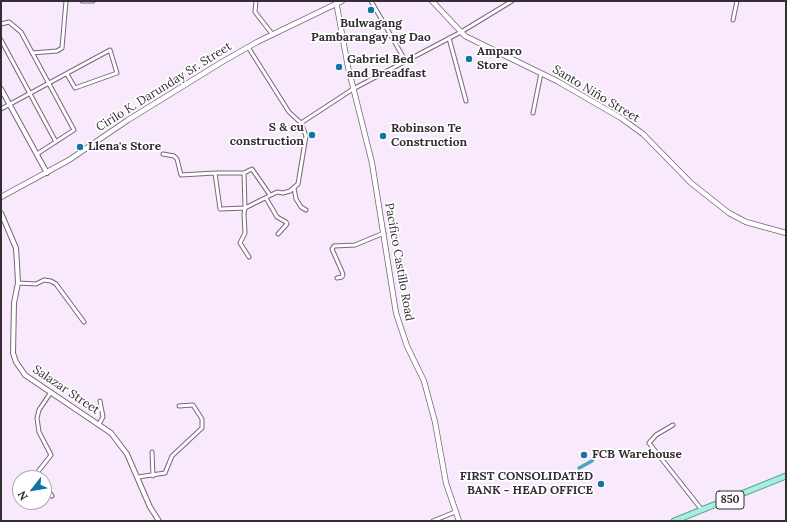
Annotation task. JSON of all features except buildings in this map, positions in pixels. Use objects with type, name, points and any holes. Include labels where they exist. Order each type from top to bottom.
[{"type":"main road","name":"Cirilo K. Darunday Sr. Street","points":[[1,197],[47,173],[161,99],[248,47],[336,2],[342,1]]},
{"type":"main road","name":"Santo Niño Street","points":[[432,1],[461,32],[475,41],[541,74],[621,118],[660,149],[691,183],[724,209],[746,222],[786,233]]},
{"type":"main road","name":"Pacifico Castillo Road","points":[[336,2],[366,138],[384,233],[398,321],[407,346],[424,381],[446,483],[459,521]]},
{"type":"main road","name":"850","points":[[674,521],[786,476]]},
{"type":"street","points":[[32,53],[60,50],[66,1]]},
{"type":"street","points":[[82,1],[93,1]]},
{"type":"street","points":[[256,1],[255,12],[273,35]]},
{"type":"street","points":[[371,1],[405,60]]},
{"type":"street","points":[[301,123],[354,89],[405,60],[461,32],[512,1]]},
{"type":"street","points":[[733,20],[737,1]]},
{"type":"street","points":[[1,24],[9,22],[16,28],[32,53],[74,130],[37,154]]},
{"type":"street","points":[[449,38],[466,101]]},
{"type":"street","points":[[1,40],[56,142]]},
{"type":"street","points":[[215,173],[220,209],[245,208],[276,192],[283,193],[290,191],[298,184],[306,136],[301,123],[289,112],[248,47]]},
{"type":"street","points":[[1,109],[110,50],[117,73],[75,88],[67,74]]},
{"type":"street","points":[[533,113],[541,74]]},
{"type":"street","points":[[1,89],[47,173]]},
{"type":"street","points":[[163,154],[174,156],[177,159],[181,175],[244,173],[252,169],[270,195]]},
{"type":"street","points":[[244,173],[245,233],[240,243],[249,257]]},
{"type":"street","points":[[294,188],[296,199],[301,207],[306,210]]},
{"type":"street","points":[[266,198],[277,217],[287,224],[278,234]]},
{"type":"street","name":"Salazar Street","points":[[1,213],[16,248],[18,283],[14,304],[13,353],[16,362],[25,375],[99,424],[110,433],[127,454],[150,507],[159,521]]},
{"type":"street","points":[[337,278],[343,274],[332,249],[334,246],[354,245],[384,233]]},
{"type":"street","points":[[18,283],[36,284],[44,280],[51,281],[56,284],[84,322]]},
{"type":"street","points":[[40,470],[51,455],[39,432],[37,418],[39,410],[51,392]]},
{"type":"street","points":[[99,424],[103,417],[100,401]]},
{"type":"street","points":[[138,477],[165,473],[172,456],[202,428],[202,420],[193,405],[179,406]]},
{"type":"street","points":[[673,424],[656,435],[649,443],[702,510]]},
{"type":"street","points":[[152,452],[152,476]]},
{"type":"street","points":[[432,521],[455,512]]},
{"type":"waterway","points":[[579,468],[592,461],[597,452]]},
{"type":"place","name":"Bulwagang Pambarangay ng Dao","points":[[371,10]]},
{"type":"place","name":"Amparo Store","points":[[469,59]]},
{"type":"place","name":"Gabriel Bed and Breadfast","points":[[339,67]]},
{"type":"place","name":"S & cu construction","points":[[312,135]]},
{"type":"place","name":"Robinson Te Construction","points":[[383,136]]},
{"type":"place","name":"Llena's Store","points":[[80,147]]},
{"type":"place","name":"FCB Warehouse","points":[[584,455]]},
{"type":"place","name":"FIRST CONSOLIDATED BANK - HEAD OFFICE","points":[[601,484]]}]
